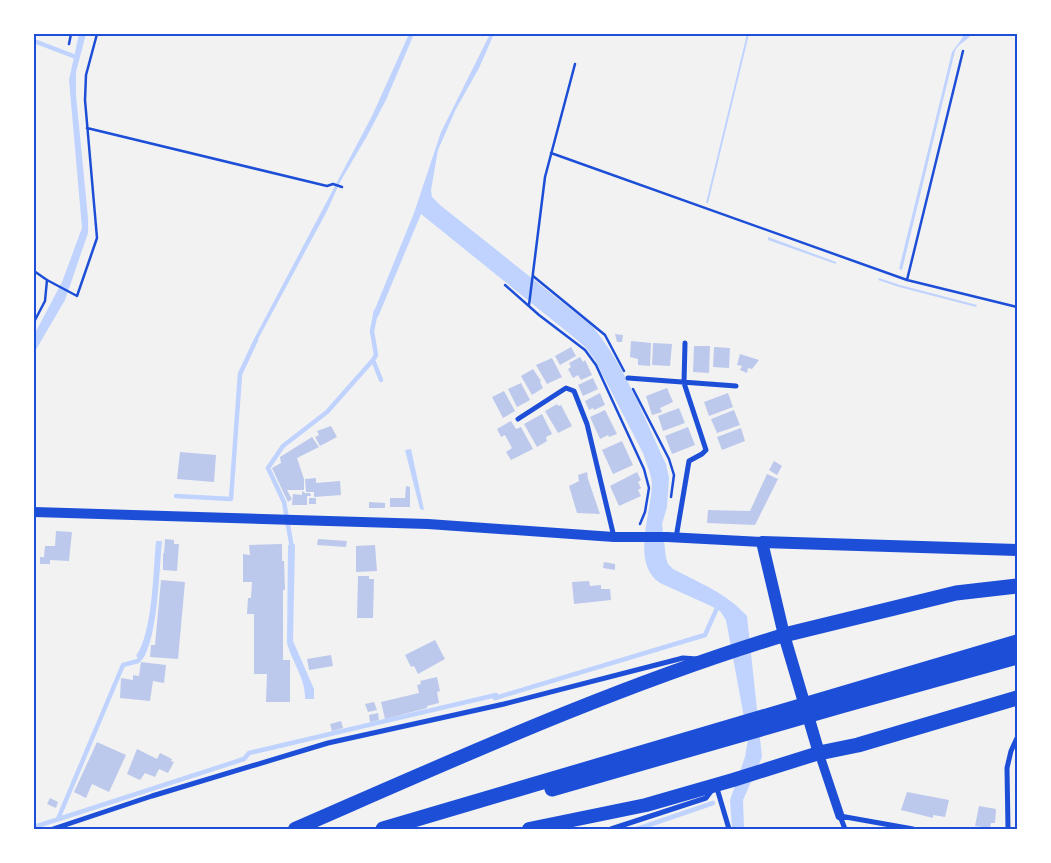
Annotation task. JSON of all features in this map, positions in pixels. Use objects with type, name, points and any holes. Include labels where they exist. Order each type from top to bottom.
[{"type":"highway","points":[[295,829],[551,718],[756,643],[784,634],[956,593],[1017,586]]},
{"type":"highway","points":[[839,701],[1017,642]]},
{"type":"highway","points":[[383,829],[839,701],[1017,657]]},
{"type":"highway","points":[[529,829],[646,805],[1017,698]]},
{"type":"highway","points":[[416,829],[733,731]]},
{"type":"main road","points":[[34,512],[428,524],[614,537],[636,536],[1017,550]]},
{"type":"main road","points":[[762,542],[784,634],[819,754]]},
{"type":"street","points":[[676,538],[689,461],[706,450],[684,383],[685,343]]},
{"type":"street","points":[[628,378],[736,386]]},
{"type":"street","points":[[518,418],[566,388],[574,391],[587,424],[614,537]]},
{"type":"street","points":[[53,829],[152,796],[328,743],[504,704],[683,658],[708,660]]},
{"type":"street","points":[[1008,829],[1006,768],[1017,738]]},
{"type":"street","points":[[819,754],[845,829]]},
{"type":"street","points":[[611,829],[706,798],[716,785]]},
{"type":"street","points":[[716,785],[729,829]]},
{"type":"street","points":[[840,816],[913,829]]},
{"type":"path","points":[[69,44],[72,34]]},
{"type":"path","points":[[34,271],[46,280],[77,296],[97,238],[85,100],[86,75],[97,34]]},
{"type":"path","points":[[907,280],[963,51]]},
{"type":"path","points":[[529,306],[544,177],[574,64]]},
{"type":"path","points":[[87,128],[327,186],[333,184],[342,187]]},
{"type":"path","points":[[551,153],[907,280],[1017,307]]},
{"type":"path","points":[[533,276],[605,335],[669,459],[674,475],[671,500]]},
{"type":"path","points":[[34,322],[45,301],[46,280]]},
{"type":"path","points":[[505,285],[539,315],[585,350],[596,365],[630,436],[644,469],[649,488],[636,536]]},
{"type":"water","points":[[79,34],[86,34],[76,72],[76,95],[88,233],[65,300],[34,353],[34,335],[62,282],[82,228],[69,80]]},
{"type":"water","points":[[409,34],[414,34],[386,100],[340,182],[327,211],[257,341],[254,343],[254,339],[372,116]]},
{"type":"water","points":[[490,34],[494,34],[479,68],[456,109],[438,150],[431,190],[432,197],[592,326],[604,341],[633,392],[666,464],[669,478],[667,507],[662,524],[668,564],[673,569],[721,595],[747,616],[762,757],[743,800],[744,829],[732,829],[730,800],[745,757],[748,739],[726,620],[720,611],[660,583],[651,574],[646,563],[644,550],[651,495],[651,476],[643,453],[595,360],[576,339],[421,214],[378,317],[373,314],[414,213],[441,132]]},
{"type":"water","points":[[747,34],[749,34],[708,203],[706,203]]},
{"type":"water","points":[[964,34],[971,34],[955,51],[902,270],[899,269],[952,52]]},
{"type":"water","points":[[768,237],[836,262],[836,264],[768,240]]},
{"type":"water","points":[[879,278],[977,305],[976,307],[899,287],[878,280]]},
{"type":"water","points":[[411,449],[424,510],[420,509],[405,450]]},
{"type":"water","points":[[156,541],[162,541],[155,621],[147,650],[142,660],[136,656],[142,645],[149,617]]},
{"type":"water","points":[[295,544],[293,641],[314,689],[314,699],[305,699],[303,684],[287,643],[288,545]]},
{"type":"building","points":[[615,334],[623,335],[622,342],[617,342]]},
{"type":"building","points":[[631,341],[651,343],[650,366],[638,365],[638,359],[630,357]]},
{"type":"building","points":[[653,343],[672,344],[670,366],[652,365]]},
{"type":"building","points":[[694,346],[710,346],[709,373],[693,372]]},
{"type":"building","points":[[571,347],[576,356],[560,365],[555,356]]},
{"type":"building","points":[[714,347],[730,348],[729,368],[713,367]]},
{"type":"building","points":[[740,354],[759,360],[752,369],[748,368],[747,373],[740,370],[742,366],[737,365]]},
{"type":"building","points":[[580,357],[583,362],[585,360],[592,375],[581,380],[578,375],[573,378],[568,369],[571,367],[569,363]]},
{"type":"building","points":[[552,358],[562,377],[547,384],[536,365]]},
{"type":"building","points":[[533,369],[543,388],[532,395],[521,376]]},
{"type":"building","points":[[593,378],[598,389],[583,396],[578,385]]},
{"type":"building","points":[[521,383],[530,400],[517,407],[508,389]]},
{"type":"building","points":[[667,388],[673,402],[660,408],[662,412],[652,415],[646,396]]},
{"type":"building","points":[[504,391],[515,411],[503,418],[492,397]]},
{"type":"building","points":[[600,393],[605,405],[589,410],[585,401]]},
{"type":"building","points":[[728,393],[733,407],[709,416],[704,402]]},
{"type":"building","points":[[557,404],[558,406],[561,405],[572,426],[558,433],[545,411]]},
{"type":"building","points":[[679,408],[685,423],[663,431],[658,416]]},
{"type":"building","points":[[605,410],[617,434],[609,437],[608,435],[600,439],[590,417]]},
{"type":"building","points":[[734,410],[740,425],[717,433],[711,419]]},
{"type":"building","points":[[542,414],[552,434],[546,437],[547,441],[537,447],[524,424]]},
{"type":"building","points":[[511,421],[516,429],[521,427],[533,449],[511,460],[506,452],[512,448],[505,435],[501,437],[497,429]]},
{"type":"building","points":[[331,426],[337,437],[320,446],[315,437],[319,435],[317,431]]},
{"type":"building","points":[[688,427],[695,445],[672,454],[665,436]]},
{"type":"building","points":[[741,428],[745,441],[722,450],[717,437]]},
{"type":"building","points":[[312,437],[319,447],[297,458],[304,479],[304,490],[287,490],[292,499],[288,502],[272,468],[281,463],[280,457]]},
{"type":"building","points":[[622,441],[633,465],[613,474],[602,450]]},
{"type":"building","points":[[180,452],[216,455],[214,482],[177,479]]},
{"type":"building","points":[[774,461],[782,466],[777,475],[769,470]]},
{"type":"building","points":[[587,472],[600,514],[577,513],[569,486],[579,481],[578,475]]},
{"type":"building","points":[[637,472],[641,480],[638,482],[641,488],[638,490],[641,496],[619,506],[610,486]]},
{"type":"building","points":[[767,474],[778,479],[755,525],[707,523],[708,510],[750,511]]},
{"type":"building","points":[[316,478],[316,483],[340,481],[341,495],[314,497],[314,492],[306,492],[305,479]]},
{"type":"building","points":[[406,486],[410,487],[410,507],[390,507],[390,498],[405,498]]},
{"type":"building","points":[[302,491],[310,493],[311,496],[307,496],[307,505],[292,505],[293,494],[302,495]]},
{"type":"building","points":[[309,498],[316,498],[316,504],[309,504]]},
{"type":"building","points":[[369,502],[385,503],[385,508],[369,508]]},
{"type":"building","points":[[56,531],[72,532],[69,561],[50,560],[50,564],[40,564],[40,557],[44,557],[45,546],[55,546]]},
{"type":"building","points":[[165,539],[174,540],[174,544],[179,544],[177,571],[163,570]]},
{"type":"building","points":[[318,539],[347,541],[346,547],[317,545]]},
{"type":"building","points":[[282,544],[285,590],[283,590],[283,660],[290,660],[290,702],[266,702],[267,674],[254,674],[254,614],[247,614],[252,582],[243,582],[243,554],[250,555],[249,545]]},
{"type":"building","points":[[375,545],[377,571],[356,572],[356,546]]},
{"type":"building","points":[[604,562],[615,564],[615,570],[603,568]]},
{"type":"building","points":[[358,576],[369,576],[369,579],[374,579],[373,618],[357,618]]},
{"type":"building","points":[[161,580],[185,582],[178,659],[150,657],[151,645],[155,645]]},
{"type":"building","points":[[589,581],[590,586],[601,585],[601,589],[610,589],[611,600],[574,604],[572,582]]},
{"type":"building","points":[[435,640],[445,659],[418,674],[414,666],[411,667],[405,655]]},
{"type":"building","points":[[331,655],[333,666],[309,670],[307,659]]},
{"type":"building","points":[[141,662],[166,665],[164,683],[153,681],[150,701],[120,698],[121,678],[133,680],[133,675],[139,676]]},
{"type":"building","points":[[437,677],[440,691],[437,692],[439,703],[385,719],[381,702],[419,693],[417,685],[421,684],[420,681]]},
{"type":"building","points":[[374,702],[377,710],[368,712],[365,704]]},
{"type":"building","points":[[378,713],[379,720],[370,722],[369,715]]},
{"type":"building","points":[[341,721],[343,728],[332,731],[330,724]]},
{"type":"building","points":[[97,742],[126,755],[109,792],[92,784],[86,798],[74,792]]},
{"type":"building","points":[[137,749],[157,759],[160,753],[174,762],[168,773],[159,769],[155,777],[145,773],[140,780],[127,774]]},
{"type":"building","points":[[907,792],[949,800],[945,817],[933,815],[933,818],[901,810]]},
{"type":"building","points":[[50,798],[58,802],[56,808],[47,804]]},
{"type":"building","points":[[979,806],[996,809],[995,823],[991,823],[990,828],[975,826]]},
{"type":"waterway","points":[[34,41],[76,57]]},
{"type":"waterway","points":[[292,548],[284,502],[268,468],[283,446],[327,412],[373,360],[376,355],[372,331],[376,311]]},
{"type":"waterway","points":[[176,496],[231,499],[240,374],[256,340]]},
{"type":"waterway","points":[[373,360],[381,380]]},
{"type":"waterway","points":[[34,827],[244,759],[249,753],[496,695],[495,698],[705,635],[718,606]]},
{"type":"waterway","points":[[58,819],[123,665],[138,661],[143,654]]},
{"type":"waterway","points":[[637,829],[713,803]]}]
